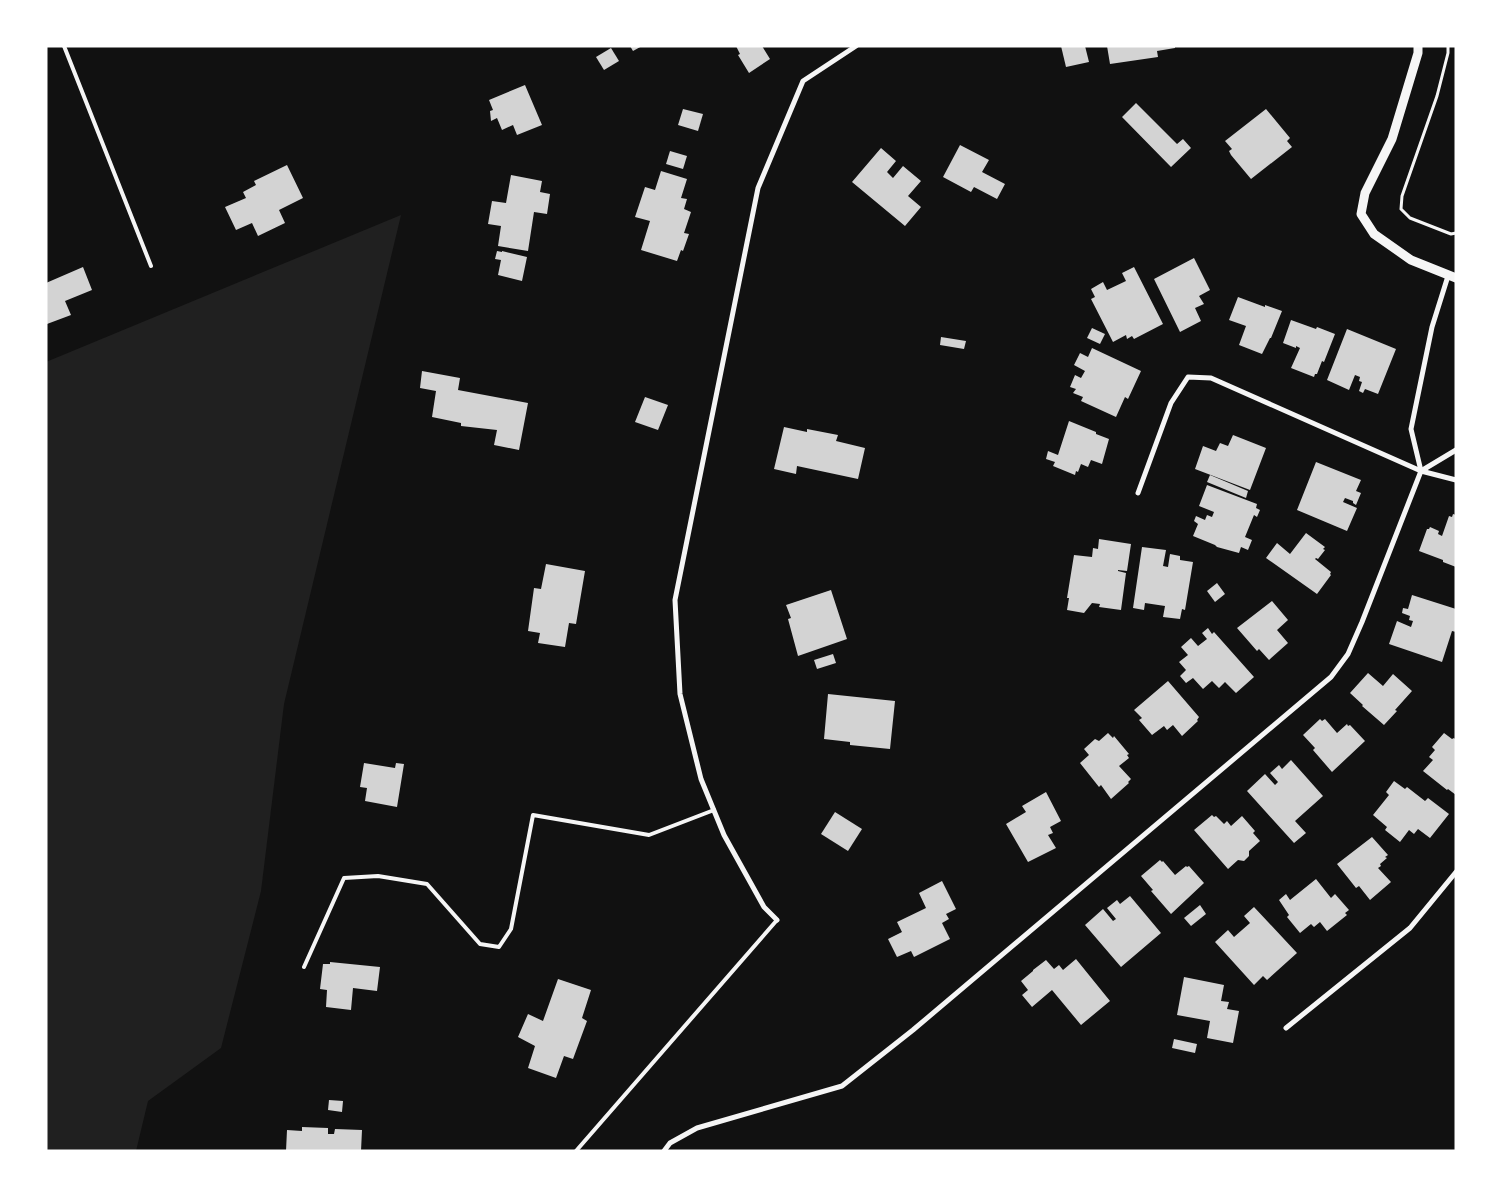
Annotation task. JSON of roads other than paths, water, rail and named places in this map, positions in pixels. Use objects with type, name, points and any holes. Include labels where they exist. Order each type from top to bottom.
[{"type":"street","points":[[777,920],[764,907],[724,835],[701,779],[680,694],[675,600],[758,188],[803,81],[856,46]]},
{"type":"street","points":[[664,1151],[670,1143],[697,1128],[842,1086],[936,1010],[1331,677],[1348,654],[1422,471],[1411,429],[1432,327],[1452,277],[1411,260],[1374,234],[1361,214],[1365,193],[1392,139],[1418,53],[1418,46]]},
{"type":"street","points":[[1138,493],[1171,403],[1188,377],[1211,378],[1422,471],[1456,480]]},
{"type":"street","points":[[1422,471],[1456,450]]},
{"type":"street","points":[[1286,1028],[1410,928],[1456,872]]},
{"type":"lane","points":[[64,46],[152,266]]},
{"type":"lane","points":[[304,967],[344,878],[378,876],[427,884],[480,944],[499,947],[511,929],[533,815],[649,835],[714,810]]},
{"type":"lane","points":[[576,1151],[777,920]]}]
